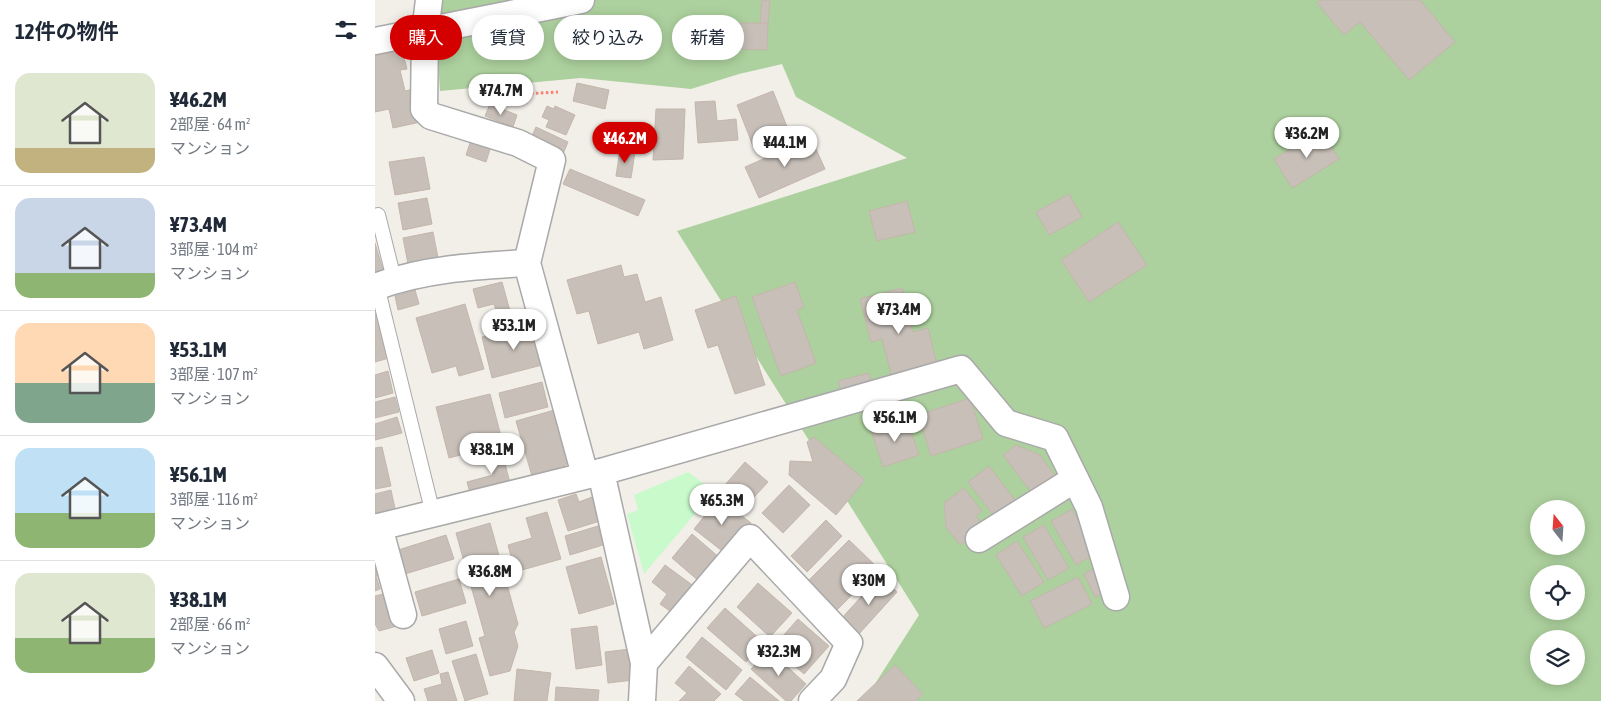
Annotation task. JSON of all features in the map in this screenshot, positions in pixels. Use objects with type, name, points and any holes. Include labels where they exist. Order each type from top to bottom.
[{"type":"street","points":[[427,15],[429,0]]},
{"type":"street","points":[[462,24],[581,0]]},
{"type":"street","points":[[375,41],[390,38]]},
{"type":"street","points":[[425,60],[424,109],[431,116],[518,143],[552,160],[527,263],[593,474],[644,663],[642,701]]},
{"type":"street","points":[[382,284],[487,266],[527,263]]},
{"type":"street","points":[[403,615],[377,527],[593,474],[961,369],[1006,423],[1055,438],[1089,507],[1116,597]]},
{"type":"street","points":[[979,539],[1075,479]]},
{"type":"street","points":[[644,663],[750,538],[849,643],[833,679],[812,701]]},
{"type":"street","points":[[376,670],[401,701]]},
{"type":"lane","points":[[378,215],[382,284],[433,514]]},
{"type":"path","points":[[469,97],[558,92]]},
{"type":"green space","points":[[440,0],[1601,0],[1601,701],[864,701],[919,615],[677,231],[907,158],[796,97],[782,64],[739,74],[691,89],[581,78],[440,91],[438,60],[462,60],[462,15],[438,15]]},
{"type":"green space","points":[[688,472],[714,491],[644,574],[627,514],[638,510],[634,495]]},
{"type":"building","points":[[762,0],[770,0],[768,23],[760,23]]},
{"type":"building","points":[[1320,0],[1420,0],[1455,42],[1409,80],[1360,22],[1344,35],[1317,3]]},
{"type":"building","points":[[744,23],[768,23],[767,50],[744,49]]},
{"type":"building","points":[[390,53],[390,60],[405,60],[407,69],[400,70],[405,91],[418,88],[425,121],[393,128],[389,109],[375,112],[375,56]]},
{"type":"building","points":[[577,83],[609,90],[605,109],[573,101]]},
{"type":"building","points":[[773,91],[789,132],[753,146],[737,105]]},
{"type":"building","points":[[715,101],[717,121],[736,119],[738,140],[698,143],[695,102]]},
{"type":"building","points":[[490,104],[517,115],[513,127],[485,116]]},
{"type":"building","points":[[547,106],[554,109],[555,106],[575,115],[566,135],[546,127],[549,120],[542,117]]},
{"type":"building","points":[[656,109],[685,109],[683,159],[653,160]]},
{"type":"building","points":[[536,127],[568,142],[563,154],[531,138]]},
{"type":"building","points":[[1321,130],[1339,159],[1292,188],[1274,159]]},
{"type":"building","points":[[811,138],[825,169],[759,198],[745,167]]},
{"type":"building","points":[[471,140],[491,146],[486,162],[466,155]]},
{"type":"building","points":[[620,150],[635,152],[631,178],[616,176]]},
{"type":"building","points":[[424,157],[430,189],[395,195],[389,162]]},
{"type":"building","points":[[570,169],[645,200],[638,216],[563,184]]},
{"type":"building","points":[[1069,194],[1082,217],[1049,235],[1036,212]]},
{"type":"building","points":[[427,198],[432,224],[403,230],[398,203]]},
{"type":"building","points":[[907,201],[915,232],[877,241],[869,211]]},
{"type":"building","points":[[1118,222],[1147,265],[1089,302],[1061,260]]},
{"type":"building","points":[[433,232],[439,263],[409,269],[403,238]]},
{"type":"building","points":[[375,243],[384,273],[375,276]]},
{"type":"building","points":[[621,265],[624,277],[637,274],[645,302],[661,297],[673,340],[644,349],[639,332],[598,344],[589,311],[577,314],[567,280]]},
{"type":"building","points":[[502,282],[510,311],[497,314],[494,304],[478,308],[473,289]]},
{"type":"building","points":[[795,282],[804,307],[797,310],[816,363],[781,376],[752,297]]},
{"type":"building","points":[[902,288],[913,332],[928,328],[938,369],[893,381],[882,339],[871,342],[860,299]]},
{"type":"building","points":[[415,290],[419,304],[398,310],[395,296]]},
{"type":"building","points":[[736,296],[765,385],[735,394],[718,345],[708,348],[695,310]]},
{"type":"building","points":[[465,304],[484,369],[459,376],[456,366],[432,373],[416,318]]},
{"type":"building","points":[[375,314],[389,358],[375,362]]},
{"type":"building","points":[[535,323],[546,364],[492,378],[482,337]]},
{"type":"building","points":[[388,371],[393,393],[375,398],[375,375]]},
{"type":"building","points":[[869,373],[873,387],[842,395],[838,381]]},
{"type":"building","points":[[542,382],[548,407],[505,418],[499,393]]},
{"type":"building","points":[[490,394],[503,444],[449,458],[436,407]]},
{"type":"building","points":[[395,397],[399,412],[375,418],[375,402]]},
{"type":"building","points":[[970,398],[983,439],[931,456],[918,415]]},
{"type":"building","points":[[558,409],[571,453],[565,467],[532,476],[516,421]]},
{"type":"building","points":[[397,417],[402,433],[375,440],[375,424]]},
{"type":"building","points":[[907,419],[919,455],[883,467],[871,430]]},
{"type":"building","points":[[814,437],[865,480],[836,515],[789,475],[790,461],[813,462],[807,442]]},
{"type":"building","points":[[1016,445],[1040,455],[1057,478],[1034,496],[1003,455]]},
{"type":"building","points":[[382,447],[391,486],[375,489],[375,448]]},
{"type":"building","points":[[502,452],[510,483],[470,493],[467,482],[493,475],[487,456]]},
{"type":"building","points":[[745,462],[768,482],[746,506],[724,486]]},
{"type":"building","points":[[989,466],[1018,504],[997,520],[968,482]]},
{"type":"building","points":[[789,485],[810,505],[783,533],[762,513]]},
{"type":"building","points":[[964,488],[982,511],[976,516],[984,527],[960,545],[946,527],[944,503]]},
{"type":"building","points":[[391,490],[396,513],[375,518],[375,494]]},
{"type":"building","points":[[576,494],[579,502],[592,497],[600,521],[568,531],[558,500]]},
{"type":"building","points":[[719,498],[751,523],[726,554],[694,529]]},
{"type":"building","points":[[1072,509],[1097,553],[1076,565],[1051,521]]},
{"type":"building","points":[[547,512],[561,559],[515,572],[508,545],[532,538],[526,518]]},
{"type":"building","points":[[826,520],[842,536],[807,572],[791,556]]},
{"type":"building","points":[[490,523],[518,624],[514,632],[518,646],[510,671],[490,676],[479,638],[485,636],[456,533]]},
{"type":"building","points":[[1044,525],[1069,568],[1048,580],[1023,537]]},
{"type":"building","points":[[598,526],[603,545],[570,555],[565,536]]},
{"type":"building","points":[[692,534],[720,558],[700,582],[672,558]]},
{"type":"building","points":[[446,535],[454,559],[405,574],[398,550]]},
{"type":"building","points":[[849,540],[878,568],[837,610],[808,581]]},
{"type":"building","points":[[1017,541],[1044,582],[1022,596],[996,555]]},
{"type":"building","points":[[375,553],[383,574],[376,576],[380,589],[375,591]]},
{"type":"building","points":[[601,557],[614,604],[579,614],[566,567]]},
{"type":"building","points":[[665,565],[695,587],[674,614],[660,604],[667,594],[652,582]]},
{"type":"building","points":[[1098,566],[1109,590],[1095,597],[1084,574]]},
{"type":"building","points":[[880,576],[897,592],[858,635],[841,619]]},
{"type":"building","points":[[1078,577],[1092,604],[1044,628],[1030,601]]},
{"type":"building","points":[[459,579],[466,603],[422,616],[415,592]]},
{"type":"building","points":[[758,583],[792,613],[770,637],[737,607]]},
{"type":"building","points":[[387,593],[397,626],[379,631],[375,624],[375,596]]},
{"type":"building","points":[[725,608],[763,642],[746,662],[707,628]]},
{"type":"building","points":[[798,619],[829,646],[804,674],[773,647]]},
{"type":"building","points":[[466,621],[473,646],[446,654],[439,629]]},
{"type":"building","points":[[597,626],[602,665],[576,669],[571,629]]},
{"type":"building","points":[[702,637],[742,670],[726,690],[686,657]]},
{"type":"building","points":[[630,649],[634,680],[608,683],[605,652]]},
{"type":"building","points":[[432,650],[439,673],[414,681],[406,658]]},
{"type":"building","points":[[769,650],[806,684],[791,701],[786,701],[751,669]]},
{"type":"building","points":[[476,654],[488,694],[465,701],[452,661]]},
{"type":"building","points":[[895,665],[923,694],[916,701],[857,701]]},
{"type":"building","points":[[689,666],[721,694],[714,701],[679,701],[687,693],[675,683]]},
{"type":"building","points":[[517,669],[551,673],[547,701],[514,701]]},
{"type":"building","points":[[448,672],[457,701],[428,701],[424,689],[442,684],[440,674]]},
{"type":"building","points":[[750,677],[779,701],[744,701],[735,694]]},
{"type":"building","points":[[556,687],[599,690],[598,701],[555,701]]}]
